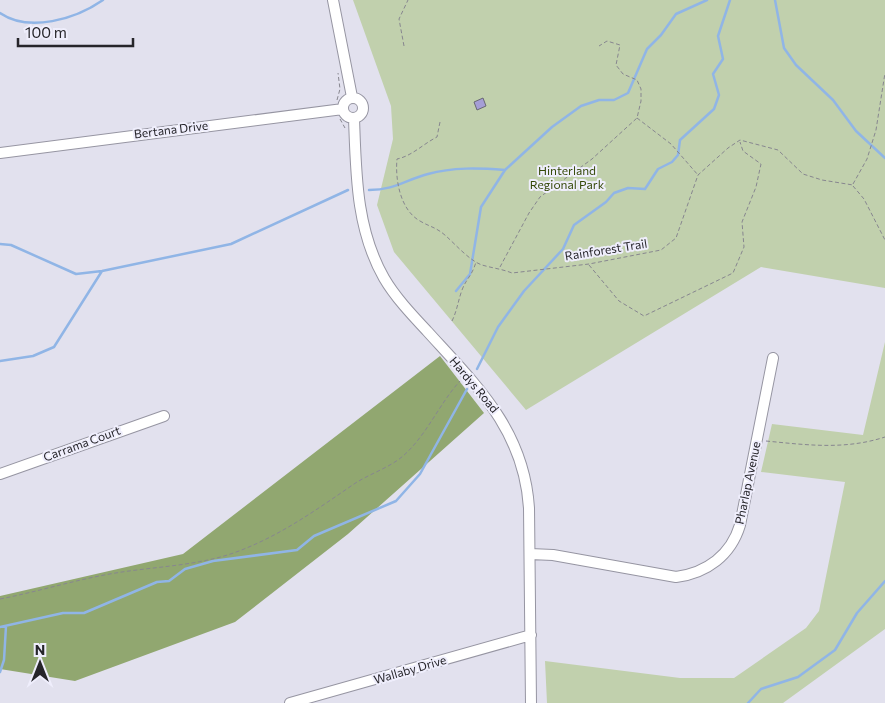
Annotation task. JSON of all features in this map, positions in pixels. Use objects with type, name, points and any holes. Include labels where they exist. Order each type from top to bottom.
[{"type":"street","points":[[333,0],[352,97]]},
{"type":"street","points":[[352,97],[360,100],[364,106],[362,114],[354,118],[340,113],[345,101],[352,97]]},
{"type":"street","name":"Bertana Drive","points":[[0,153],[340,113]]},
{"type":"street","name":"Hardys Road","points":[[354,118],[357,184],[367,237],[375,260],[401,302],[466,375],[502,419],[523,466],[527,486],[530,554],[532,703]]},
{"type":"street","name":"Pharlap Avenue","points":[[530,554],[553,555],[670,576],[685,576],[704,570],[718,560],[737,535],[773,358]]},
{"type":"street","name":"Carrama Court","points":[[0,474],[164,416]]},
{"type":"street","name":"Wallaby Drive","points":[[290,703],[531,636]]},
{"type":"path","points":[[404,46],[399,19],[408,0]]},
{"type":"path","points":[[500,268],[529,213],[540,197],[592,159],[637,118],[641,90],[637,80],[623,74],[616,65],[620,45],[607,40],[599,46]]},
{"type":"path","points":[[853,185],[867,159],[876,130],[885,73]]},
{"type":"path","points":[[340,113],[345,131]]},
{"type":"path","points":[[637,118],[671,144],[698,175]]},
{"type":"path","points":[[440,122],[437,137],[408,157],[396,159],[395,172],[401,196],[409,211],[419,221],[435,226],[476,261],[473,274],[461,292],[459,305],[452,322]]},
{"type":"path","points":[[589,264],[619,300],[644,316],[733,273],[744,247],[742,222],[756,187],[761,164],[743,151],[740,140],[778,150],[803,174],[822,180],[853,185],[864,199],[885,240]]},
{"type":"path","name":"Rainforest Trail","points":[[476,261],[481,265],[500,268],[512,273],[589,264],[661,250],[676,238],[698,175],[728,148],[740,140]]},
{"type":"path","points":[[0,599],[121,572],[217,558],[258,544],[286,529],[300,518],[324,506],[354,484],[402,457],[424,432],[449,393],[466,375]]},
{"type":"path","points":[[757,440],[837,447],[863,444],[885,437]]},
{"type":"green space","name":"Hinterland Regional Park","points":[[353,0],[885,0],[885,288],[761,267],[526,410],[394,252],[377,205],[393,139],[391,106]]},
{"type":"green space","points":[[885,342],[885,629],[783,703],[547,703],[545,661],[680,678],[734,678],[806,628],[819,611],[845,482],[761,472],[772,424],[863,435]]},
{"type":"green space","points":[[440,356],[484,413],[348,534],[235,622],[75,681],[0,669],[0,596],[183,554]]},
{"type":"building","points":[[483,98],[486,106],[477,110],[474,102]]},
{"type":"waterway","points":[[0,13],[12,19],[38,23],[66,18],[80,13],[103,0]]},
{"type":"waterway","points":[[456,291],[470,274],[481,207],[505,170],[552,127],[581,106],[599,100],[614,100],[628,93],[647,49],[661,35],[676,14],[707,0]]},
{"type":"waterway","points":[[477,369],[498,327],[524,291],[563,249],[574,225],[606,202],[614,193],[628,188],[645,189],[658,169],[672,162],[678,155],[680,140],[714,109],[719,95],[713,74],[723,59],[718,36],[730,0]]},
{"type":"waterway","points":[[775,0],[784,48],[796,65],[833,100],[856,131],[885,158]]},
{"type":"waterway","points":[[369,190],[393,187],[420,176],[447,170],[505,170]]},
{"type":"waterway","points":[[0,244],[11,245],[76,274],[102,271],[231,244],[348,190]]},
{"type":"waterway","points":[[0,361],[33,356],[54,347],[102,271]]},
{"type":"waterway","points":[[0,627],[63,613],[84,613],[157,582],[169,581],[185,569],[213,561],[297,550],[314,536],[396,501],[420,474],[467,389]]},
{"type":"waterway","points":[[748,703],[761,689],[798,677],[835,650],[857,613],[885,581]]},
{"type":"waterway","points":[[0,672],[4,660],[6,626]]}]
